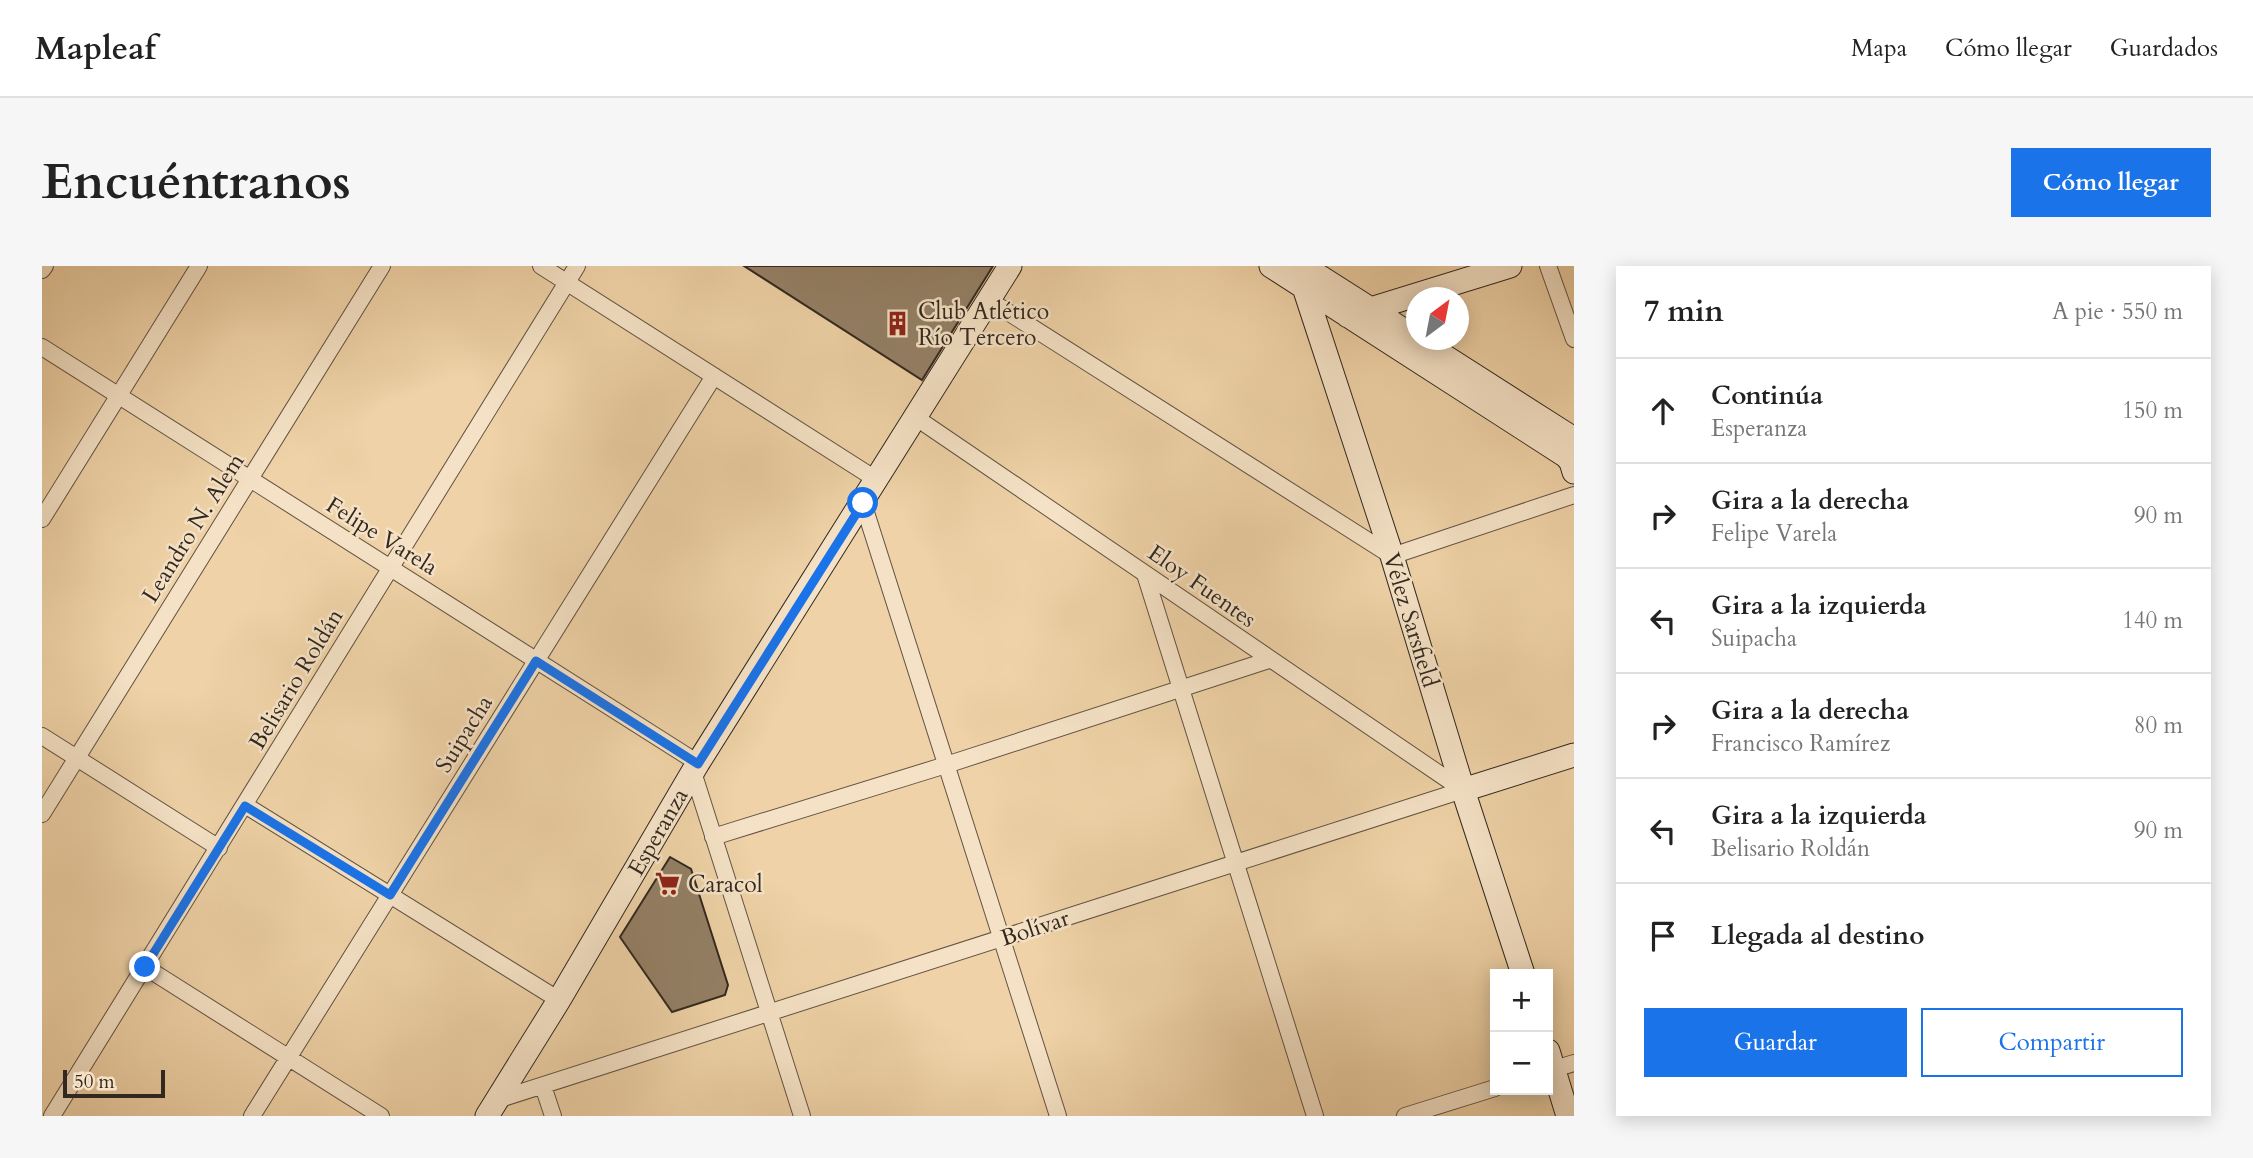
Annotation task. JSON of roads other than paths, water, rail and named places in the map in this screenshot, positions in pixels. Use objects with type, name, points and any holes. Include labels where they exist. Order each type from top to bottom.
[{"type":"main road","name":"Esperanza","points":[[492,1108],[559,1000],[695,768],[1010,266]]},
{"type":"main road","points":[[1271,266],[1302,273],[1371,308],[1406,331]]},
{"type":"main road","points":[[1348,316],[1510,266]]},
{"type":"main road","points":[[1302,273],[1348,316],[1566,456],[1572,462],[1574,472]]},
{"type":"main road","name":"Vélez Sarsfield","points":[[1302,273],[1521,969]]},
{"type":"main road","points":[[1435,350],[1574,439]]},
{"type":"main road","name":"Bolívar","points":[[1463,790],[1574,755]]},
{"type":"main road","points":[[1556,1063],[1569,1116]]},
{"type":"street","points":[[42,519],[199,266]]},
{"type":"street","name":"Leandro N. Alem","points":[[42,814],[382,266]]},
{"type":"street","points":[[541,266],[877,480]]},
{"type":"street","name":"Belisario Roldán","points":[[52,1116],[577,266]]},
{"type":"street","points":[[1548,266],[1574,339]]},
{"type":"street","points":[[989,300],[1392,556],[1574,495]]},
{"type":"street","name":"Felipe Varela","points":[[42,347],[536,661],[695,768]]},
{"type":"street","name":"Suipacha","points":[[252,1116],[714,376]]},
{"type":"street","name":"Eloy Fuentes","points":[[915,417],[1463,790]]},
{"type":"street","points":[[863,503],[1058,1116]]},
{"type":"street","points":[[1145,574],[1315,1116]]},
{"type":"street","points":[[713,837],[1269,660]]},
{"type":"street","points":[[42,736],[219,848]]},
{"type":"street","points":[[695,768],[713,837],[802,1116]]},
{"type":"street","name":"Bolívar","points":[[492,1108],[543,1086],[1463,790]]},
{"type":"street","points":[[245,806],[559,1000]]},
{"type":"street","points":[[145,967],[381,1116]]},
{"type":"street","points":[[543,1086],[553,1116]]},
{"type":"street","points":[[1405,1116],[1490,1090]]},
{"type":"place","name":"Club Atlético Río Tercero","points":[[898,324]]},
{"type":"place","name":"Caracol","points":[[668,884]]}]
